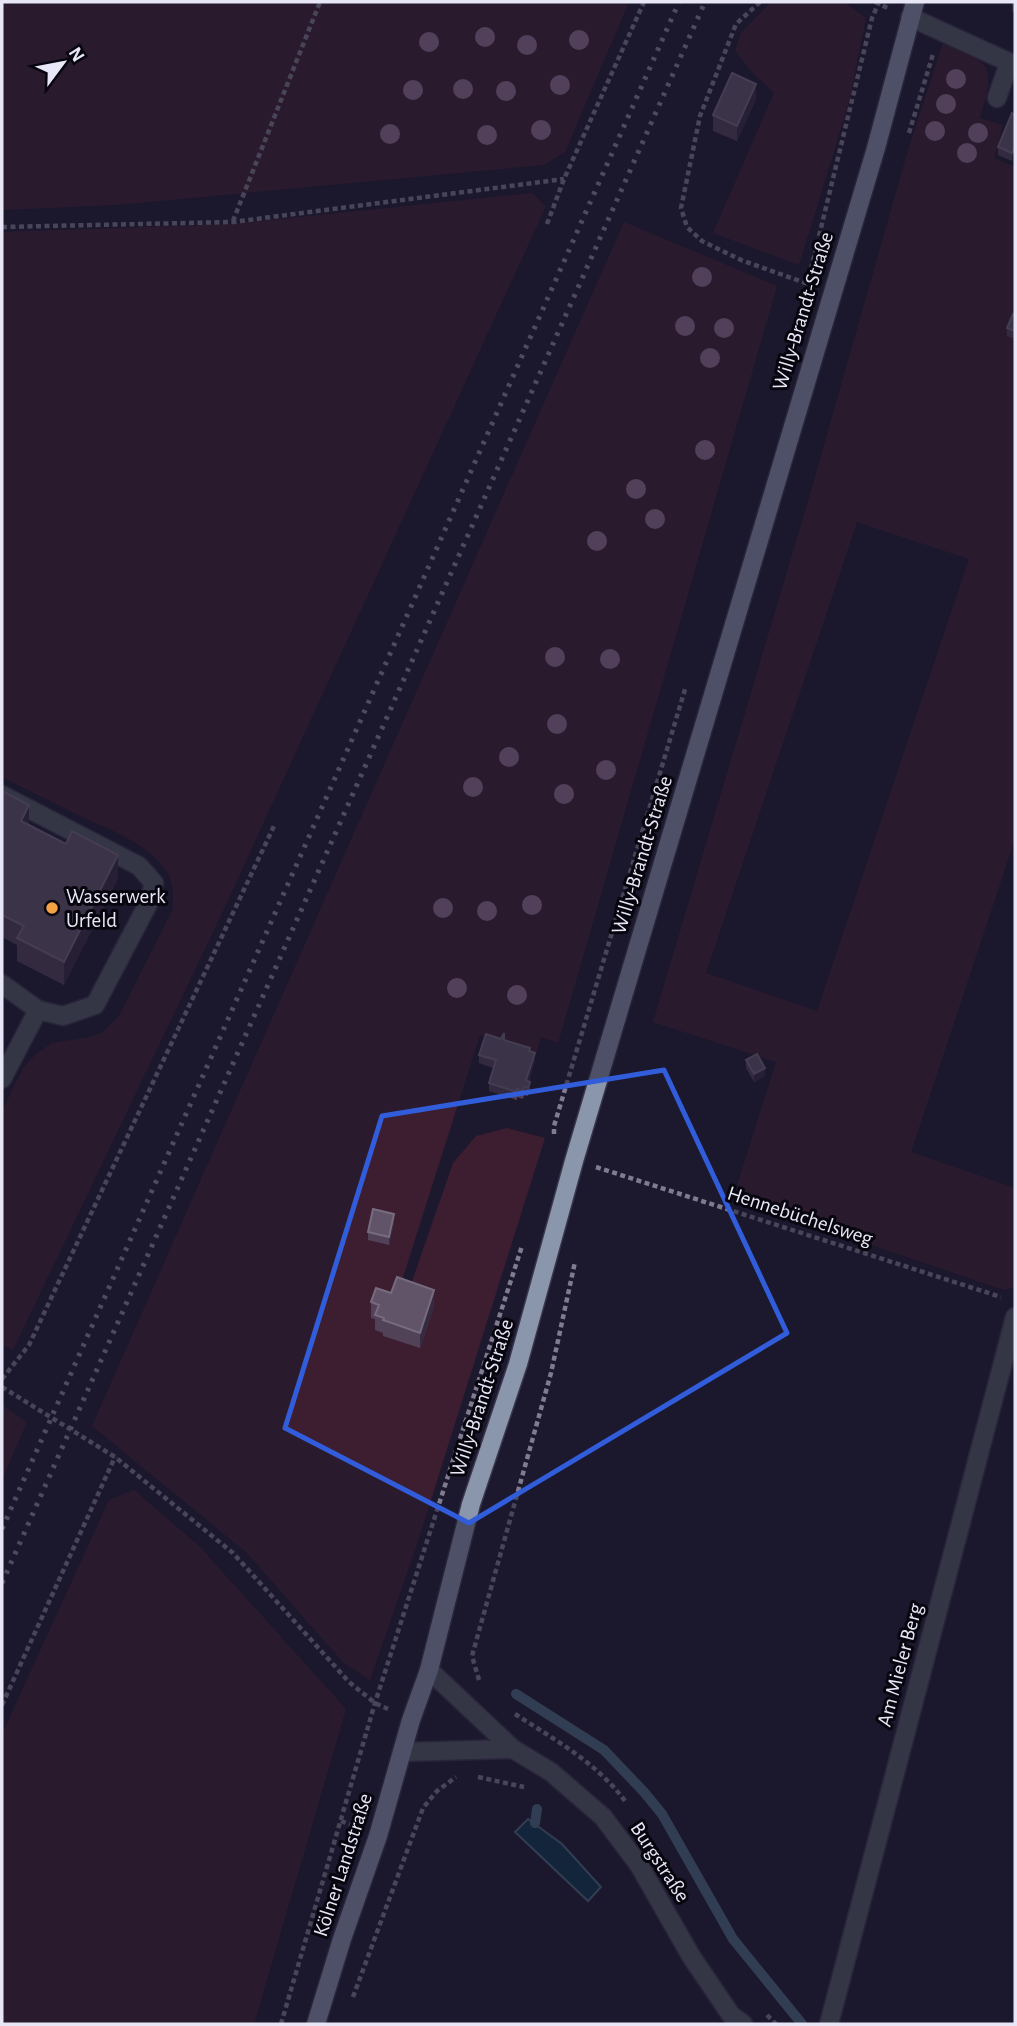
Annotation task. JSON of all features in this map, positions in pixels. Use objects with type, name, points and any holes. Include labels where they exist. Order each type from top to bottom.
[{"type":"main road","name":"Willy-Brandt-Straße","points":[[411,1720],[429,1670],[471,1504],[518,1364],[575,1161],[876,148],[913,10]]},
{"type":"main road","name":"Kölner Landstraße","points":[[316,2024],[378,1836],[411,1720]]},
{"type":"street","points":[[913,10],[953,35],[1012,64],[997,98]]},
{"type":"street","points":[[2,795],[139,866],[154,883],[149,902],[95,1005],[63,1016],[38,1010],[2,984]]},
{"type":"street","points":[[2,1079],[38,1010]]},
{"type":"street","name":"Am Mieler Berg","points":[[829,2024],[1015,1317]]},
{"type":"street","name":"Burgstraße","points":[[429,1670],[513,1749],[551,1772],[603,1817],[639,1865],[691,1956],[732,2015],[743,2024]]},
{"type":"street","points":[[402,1752],[513,1749]]},
{"type":"path","points":[[233,222],[320,2]]},
{"type":"path","points":[[547,224],[564,179],[644,2]]},
{"type":"path","points":[[760,2],[736,24],[700,116],[681,208],[687,226],[702,241],[741,260],[832,292]]},
{"type":"path","points":[[811,270],[872,18],[879,2]]},
{"type":"path","points":[[2,227],[233,222],[564,179]]},
{"type":"path","points":[[803,297],[807,283]]},
{"type":"path","points":[[554,1143],[554,1126],[687,684]]},
{"type":"path","points":[[2,1379],[29,1345],[274,827]]},
{"type":"path","name":"Hennebüchelsweg","points":[[575,1161],[1002,1297]]},
{"type":"path","points":[[281,2024],[375,1703],[525,1235]]},
{"type":"path","points":[[483,1687],[477,1677],[472,1656],[551,1373]]},
{"type":"path","points":[[2,1387],[115,1457],[233,1553],[348,1682],[375,1703],[411,1720]]},
{"type":"path","points":[[2,1705],[115,1457]]},
{"type":"path","points":[[353,1999],[424,1808],[437,1791],[454,1777],[467,1775],[510,1782],[534,1794]]},
{"type":"highlighted area","points":[[664,1070],[787,1333],[469,1523],[285,1428],[382,1116]]},
{"type":"shaded area","points":[[2,2],[629,2],[565,152],[544,165],[116,205],[2,210]]},
{"type":"shaded area","points":[[771,2],[844,2],[866,18],[849,102],[799,265],[713,233],[774,93],[750,70],[735,50],[741,33]]},
{"type":"shaded area","points":[[943,43],[981,62],[986,68],[988,87],[980,118],[1003,125],[994,158],[1015,167],[1015,839],[911,1152],[1015,1188],[1015,1287],[1004,1290],[733,1198],[776,1062],[653,1022],[806,508],[908,150]],"holes":[[[857,522],[969,559],[817,1011],[706,973]]]},
{"type":"shaded area","points":[[532,193],[546,206],[224,909],[13,1350],[2,1345],[2,1111],[23,1068],[35,1055],[52,1043],[90,1037],[103,1032],[119,1016],[173,909],[173,900],[172,885],[167,872],[139,845],[2,777],[2,232],[231,224]]},
{"type":"shaded area","points":[[624,222],[777,286],[558,1043],[541,1037],[536,1054],[480,1035],[400,1287],[409,1290],[453,1163],[476,1136],[507,1128],[545,1138],[419,1538],[370,1680],[344,1663],[246,1552],[92,1426]]},
{"type":"shaded area","points":[[2,1405],[27,1422],[2,1479]]},
{"type":"shaded area","points":[[134,1490],[199,1546],[346,1709],[254,2024],[2,2024],[2,1734],[109,1500]]},
{"type":"water","points":[[528,1819],[562,1844],[601,1887],[588,1901],[515,1832]]},
{"type":"building","points":[[732,73],[756,84],[737,126],[713,115]]},
{"type":"building","points":[[1012,113],[1015,115],[1015,146],[1012,153],[998,147]]},
{"type":"building","points":[[1013,314],[1015,315],[1015,331],[1007,328]]},
{"type":"building","name":"Wasserwerk Urfeld","points":[[2,791],[29,805],[21,821],[66,844],[72,831],[118,855],[64,962],[17,938],[24,926],[2,915]]},
{"type":"building","points":[[504,1033],[504,1040],[530,1048],[529,1051],[535,1053],[526,1080],[530,1082],[528,1088],[524,1087],[523,1091],[517,1089],[517,1092],[489,1083],[496,1060],[479,1055],[486,1034],[501,1039]]},
{"type":"building","points":[[757,1054],[765,1068],[754,1074],[746,1060]]},
{"type":"building","points":[[373,1209],[394,1214],[389,1237],[368,1232]]},
{"type":"building","points":[[397,1277],[434,1290],[420,1333],[375,1315],[379,1305],[371,1302],[376,1288],[391,1293]]},
{"type":"waterway","points":[[516,1694],[604,1750],[644,1792],[662,1814],[733,1939],[802,2024]]},
{"type":"waterway","points":[[535,1823],[537,1809]]},
{"type":"railway","points":[[2,1529],[679,2]]},
{"type":"railway","points":[[2,1583],[705,2]]},
{"type":"place","name":"Wasserwerk Urfeld","points":[[52,908]]}]
